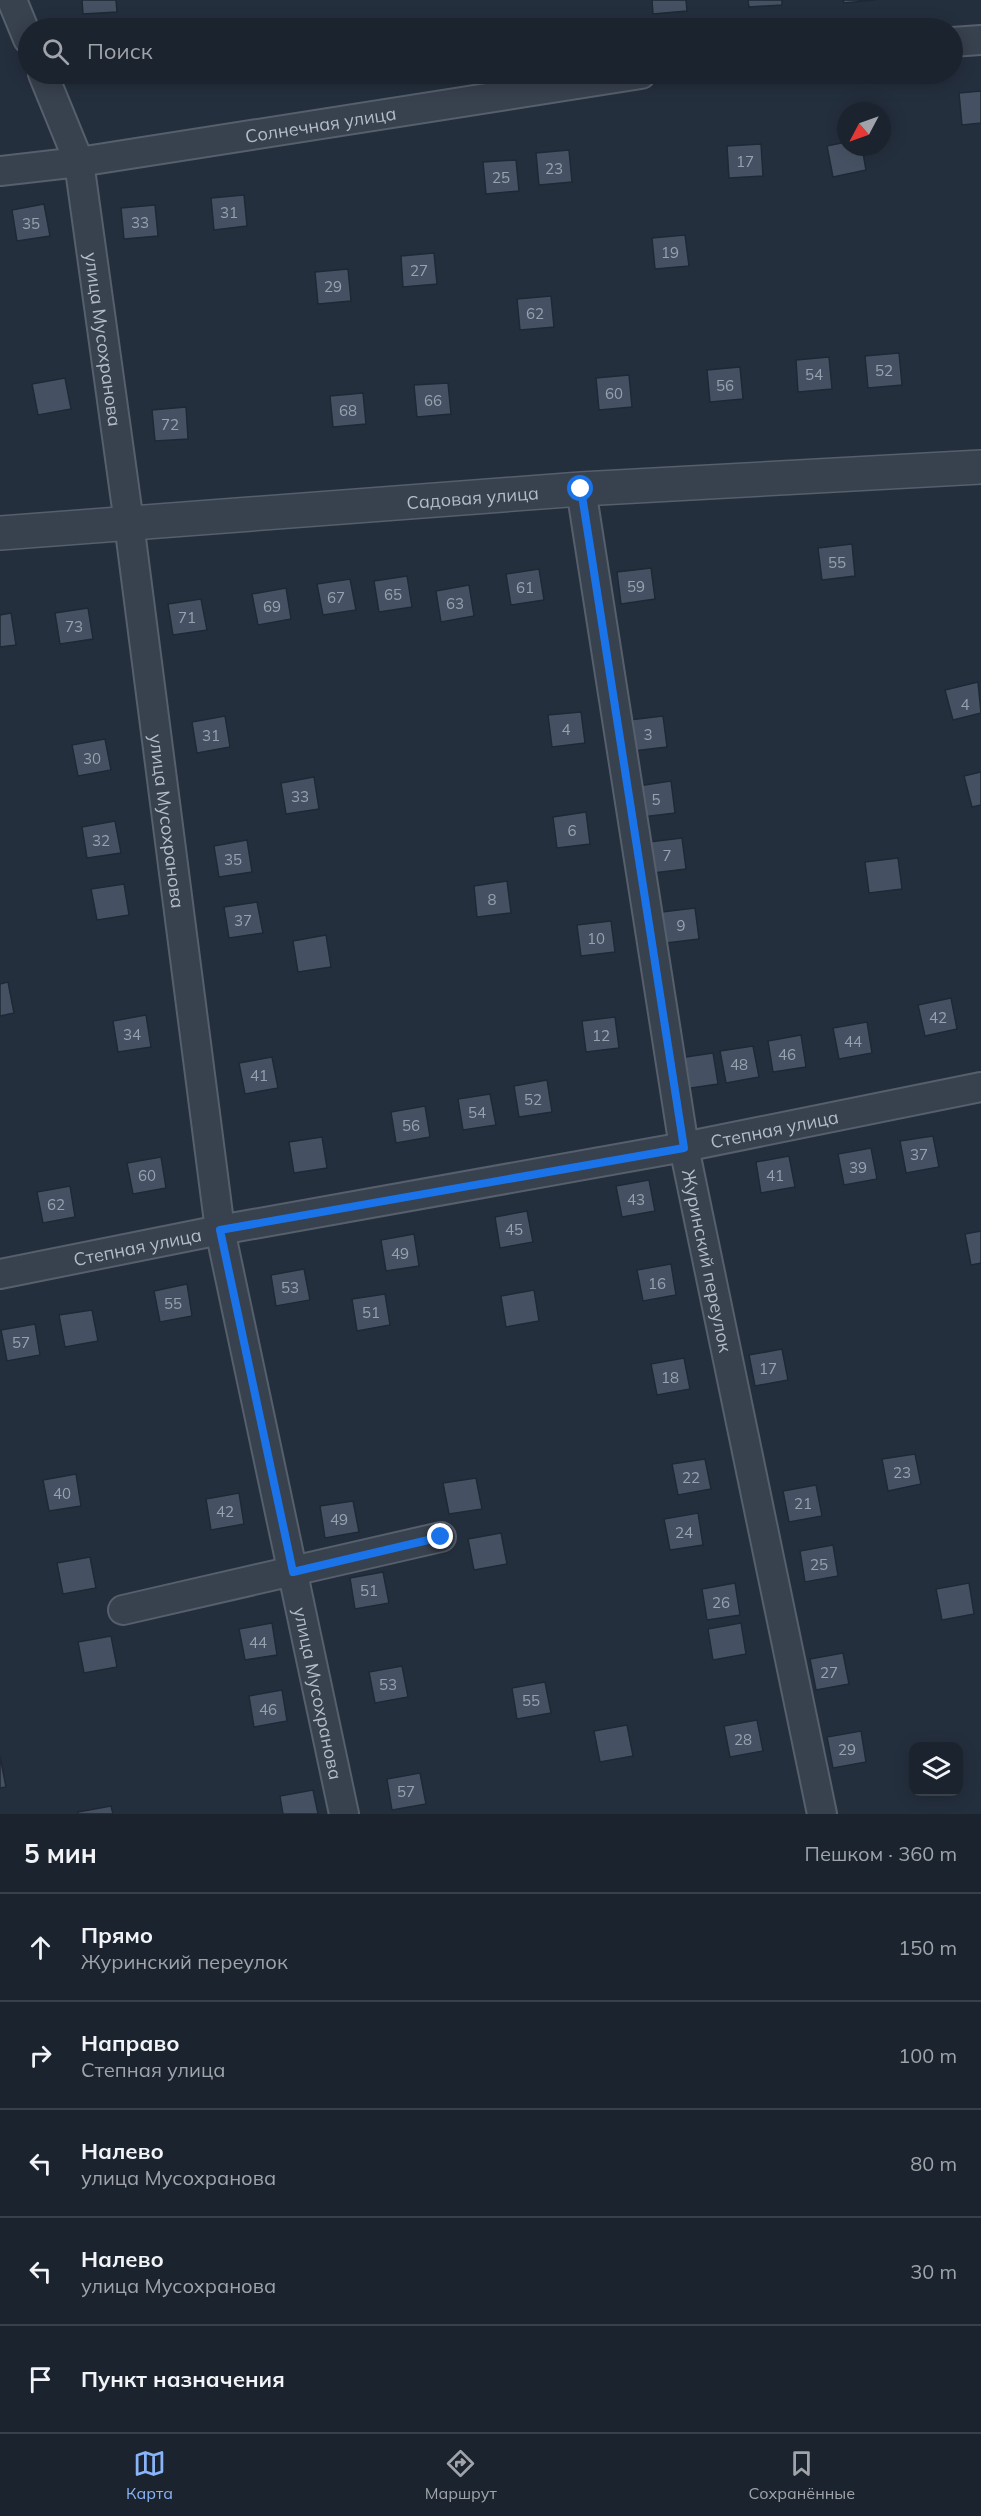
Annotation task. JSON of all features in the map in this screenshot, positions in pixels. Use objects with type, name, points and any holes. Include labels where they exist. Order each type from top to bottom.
[{"type":"street","points":[[12,0],[19,18]]},
{"type":"street","points":[[963,41],[981,40]]},
{"type":"street","name":"улица Мусохранова","points":[[47,84],[79,162],[129,523],[220,1230],[344,1814]]},
{"type":"street","name":"Солнечная улица","points":[[0,171],[79,162],[577,84]]},
{"type":"street","name":"Садовая улица","points":[[0,533],[581,489],[981,467]]},
{"type":"street","name":"Журинский переулок","points":[[581,489],[684,1148],[822,1814]]},
{"type":"street","name":"Степная улица","points":[[0,1274],[220,1230],[684,1148],[981,1087]]},
{"type":"street","points":[[123,1610],[441,1537]]},
{"type":"building","points":[[82,0],[116,0],[117,12],[83,14]]},
{"type":"building","points":[[652,0],[686,0],[687,11],[653,14]]},
{"type":"building","points":[[748,0],[782,0],[782,5],[749,7]]},
{"type":"building","points":[[843,0],[875,0],[844,3]]},
{"type":"building","points":[[981,91],[981,123],[962,125],[959,93]]},
{"type":"building","points":[[761,144],[763,176],[729,178],[727,146]]},
{"type":"building","points":[[837,144],[837,156],[864,156],[866,170],[833,177],[827,146]]},
{"type":"building","points":[[569,150],[572,182],[539,185],[536,153]]},
{"type":"building","points":[[516,160],[519,191],[486,194],[483,162]]},
{"type":"building","points":[[244,195],[247,226],[214,230],[211,198]]},
{"type":"building","points":[[44,204],[50,236],[17,241],[12,210]]},
{"type":"building","points":[[155,205],[158,236],[124,239],[121,208]]},
{"type":"building","points":[[685,235],[689,266],[655,269],[652,238]]},
{"type":"building","points":[[434,253],[437,284],[403,287],[401,256]]},
{"type":"building","points":[[348,269],[351,301],[318,304],[315,272]]},
{"type":"building","points":[[551,296],[554,327],[520,330],[517,299]]},
{"type":"building","points":[[899,353],[902,385],[868,388],[865,356]]},
{"type":"building","points":[[829,357],[832,389],[798,392],[796,360]]},
{"type":"building","points":[[740,367],[743,399],[710,402],[707,370]]},
{"type":"building","points":[[629,375],[632,407],[599,410],[596,378]]},
{"type":"building","points":[[65,378],[71,409],[38,415],[32,384]]},
{"type":"building","points":[[448,383],[451,414],[417,417],[414,385]]},
{"type":"building","points":[[363,393],[366,424],[333,427],[330,396]]},
{"type":"building","points":[[186,407],[188,439],[155,441],[152,410]]},
{"type":"building","points":[[852,544],[855,576],[822,580],[818,548]]},
{"type":"building","points":[[651,568],[655,599],[621,604],[617,572]]},
{"type":"building","points":[[539,569],[544,600],[511,605],[506,574]]},
{"type":"building","points":[[407,576],[412,607],[379,612],[374,581]]},
{"type":"building","points":[[350,579],[356,610],[323,615],[317,584]]},
{"type":"building","points":[[469,585],[474,616],[441,622],[436,591]]},
{"type":"building","points":[[286,588],[291,619],[258,625],[252,594]]},
{"type":"building","points":[[201,599],[207,630],[173,635],[168,604]]},
{"type":"building","points":[[88,608],[93,639],[60,644],[55,613]]},
{"type":"building","points":[[11,613],[16,645],[0,647],[0,615]]},
{"type":"building","points":[[978,682],[981,713],[953,720],[945,690]]},
{"type":"building","points":[[581,712],[585,743],[552,747],[548,715]]},
{"type":"building","points":[[225,716],[230,747],[197,753],[192,722]]},
{"type":"building","points":[[663,716],[667,747],[633,751],[629,720]]},
{"type":"building","points":[[105,739],[111,770],[78,776],[72,745]]},
{"type":"building","points":[[981,772],[981,805],[972,807],[964,776]]},
{"type":"building","points":[[314,777],[319,809],[286,814],[281,783]]},
{"type":"building","points":[[671,781],[675,813],[642,817],[638,786]]},
{"type":"building","points":[[586,812],[590,844],[557,848],[553,817]]},
{"type":"building","points":[[115,821],[121,853],[87,858],[82,827]]},
{"type":"building","points":[[682,838],[686,869],[653,873],[649,842]]},
{"type":"building","points":[[247,840],[252,872],[219,877],[214,846]]},
{"type":"building","points":[[898,858],[902,889],[869,893],[865,862]]},
{"type":"building","points":[[507,881],[511,913],[477,917],[474,886]]},
{"type":"building","points":[[124,884],[129,915],[97,920],[91,889]]},
{"type":"building","points":[[257,902],[263,933],[229,938],[224,907]]},
{"type":"building","points":[[695,908],[699,939],[666,943],[662,912]]},
{"type":"building","points":[[611,921],[615,952],[581,956],[577,925]]},
{"type":"building","points":[[326,935],[331,967],[298,972],[293,941]]},
{"type":"building","points":[[8,982],[14,1013],[0,1016],[0,984]]},
{"type":"building","points":[[951,998],[957,1029],[925,1036],[918,1005]]},
{"type":"building","points":[[146,1015],[151,1047],[118,1052],[113,1021]]},
{"type":"building","points":[[615,1017],[619,1048],[586,1052],[582,1021]]},
{"type":"building","points":[[867,1022],[872,1053],[839,1059],[833,1028]]},
{"type":"building","points":[[801,1035],[806,1067],[773,1072],[768,1041]]},
{"type":"building","points":[[753,1046],[759,1077],[726,1083],[720,1051]]},
{"type":"building","points":[[713,1053],[718,1084],[684,1089],[679,1058]]},
{"type":"building","points":[[272,1057],[278,1088],[245,1094],[239,1063]]},
{"type":"building","points":[[547,1080],[552,1112],[519,1117],[514,1086]]},
{"type":"building","points":[[490,1094],[496,1125],[463,1130],[458,1099]]},
{"type":"building","points":[[425,1106],[430,1137],[396,1143],[391,1112]]},
{"type":"building","points":[[933,1136],[939,1167],[906,1173],[900,1141]]},
{"type":"building","points":[[322,1137],[327,1168],[294,1173],[289,1142]]},
{"type":"building","points":[[871,1148],[877,1179],[844,1185],[838,1154]]},
{"type":"building","points":[[789,1156],[795,1187],[761,1193],[756,1162]]},
{"type":"building","points":[[161,1157],[166,1188],[133,1194],[127,1163]]},
{"type":"building","points":[[649,1180],[655,1211],[622,1217],[616,1186]]},
{"type":"building","points":[[70,1186],[75,1217],[43,1223],[37,1192]]},
{"type":"building","points":[[527,1211],[533,1242],[500,1248],[495,1217]]},
{"type":"building","points":[[981,1231],[981,1263],[971,1265],[965,1234]]},
{"type":"building","points":[[414,1234],[419,1266],[386,1271],[381,1240]]},
{"type":"building","points":[[671,1264],[676,1295],[643,1301],[637,1270]]},
{"type":"building","points":[[304,1269],[310,1300],[276,1306],[271,1275]]},
{"type":"building","points":[[187,1284],[192,1316],[160,1322],[154,1291]]},
{"type":"building","points":[[534,1290],[539,1321],[506,1327],[501,1296]]},
{"type":"building","points":[[385,1294],[390,1325],[357,1331],[352,1299]]},
{"type":"building","points":[[92,1310],[98,1341],[65,1347],[59,1315]]},
{"type":"building","points":[[35,1324],[40,1355],[7,1361],[1,1330]]},
{"type":"building","points":[[782,1349],[788,1380],[755,1386],[749,1355]]},
{"type":"building","points":[[684,1358],[690,1389],[657,1395],[651,1364]]},
{"type":"building","points":[[915,1454],[921,1484],[888,1491],[882,1459]]},
{"type":"building","points":[[705,1459],[711,1489],[678,1495],[672,1464]]},
{"type":"building","points":[[76,1474],[81,1506],[49,1511],[43,1480]]},
{"type":"building","points":[[476,1478],[482,1509],[449,1514],[443,1483]]},
{"type":"building","points":[[816,1485],[822,1516],[789,1522],[783,1491]]},
{"type":"building","points":[[239,1493],[244,1524],[211,1530],[206,1499]]},
{"type":"building","points":[[353,1501],[359,1532],[325,1538],[320,1506]]},
{"type":"building","points":[[698,1513],[703,1545],[670,1550],[664,1519]]},
{"type":"building","points":[[501,1533],[507,1564],[474,1570],[468,1539]]},
{"type":"building","points":[[833,1545],[838,1576],[805,1582],[800,1551]]},
{"type":"building","points":[[90,1557],[96,1588],[63,1594],[57,1563]]},
{"type":"building","points":[[383,1572],[389,1603],[355,1609],[350,1578]]},
{"type":"building","points":[[735,1583],[740,1615],[707,1620],[702,1589]]},
{"type":"building","points":[[969,1583],[974,1614],[942,1620],[936,1589]]},
{"type":"building","points":[[272,1623],[277,1655],[245,1660],[239,1629]]},
{"type":"building","points":[[741,1623],[746,1654],[713,1660],[708,1629]]},
{"type":"building","points":[[111,1636],[117,1667],[84,1673],[78,1642]]},
{"type":"building","points":[[843,1653],[849,1684],[816,1690],[810,1659]]},
{"type":"building","points":[[402,1666],[408,1697],[375,1703],[369,1672]]},
{"type":"building","points":[[545,1682],[551,1713],[517,1719],[512,1688]]},
{"type":"building","points":[[282,1690],[287,1721],[254,1727],[249,1696]]},
{"type":"building","points":[[757,1720],[763,1751],[730,1757],[724,1726]]},
{"type":"building","points":[[627,1725],[633,1756],[600,1762],[594,1731]]},
{"type":"building","points":[[861,1731],[866,1762],[833,1768],[827,1737]]},
{"type":"building","points":[[0,1756],[6,1787],[0,1788]]},
{"type":"building","points":[[420,1773],[426,1804],[392,1810],[387,1779]]},
{"type":"building","points":[[313,1790],[318,1814],[283,1814],[280,1796]]},
{"type":"building","points":[[111,1806],[113,1814],[78,1814],[78,1812]]},
{"type":"route","points":[[441,1537],[293,1572],[220,1230],[684,1148],[581,489]]}]
